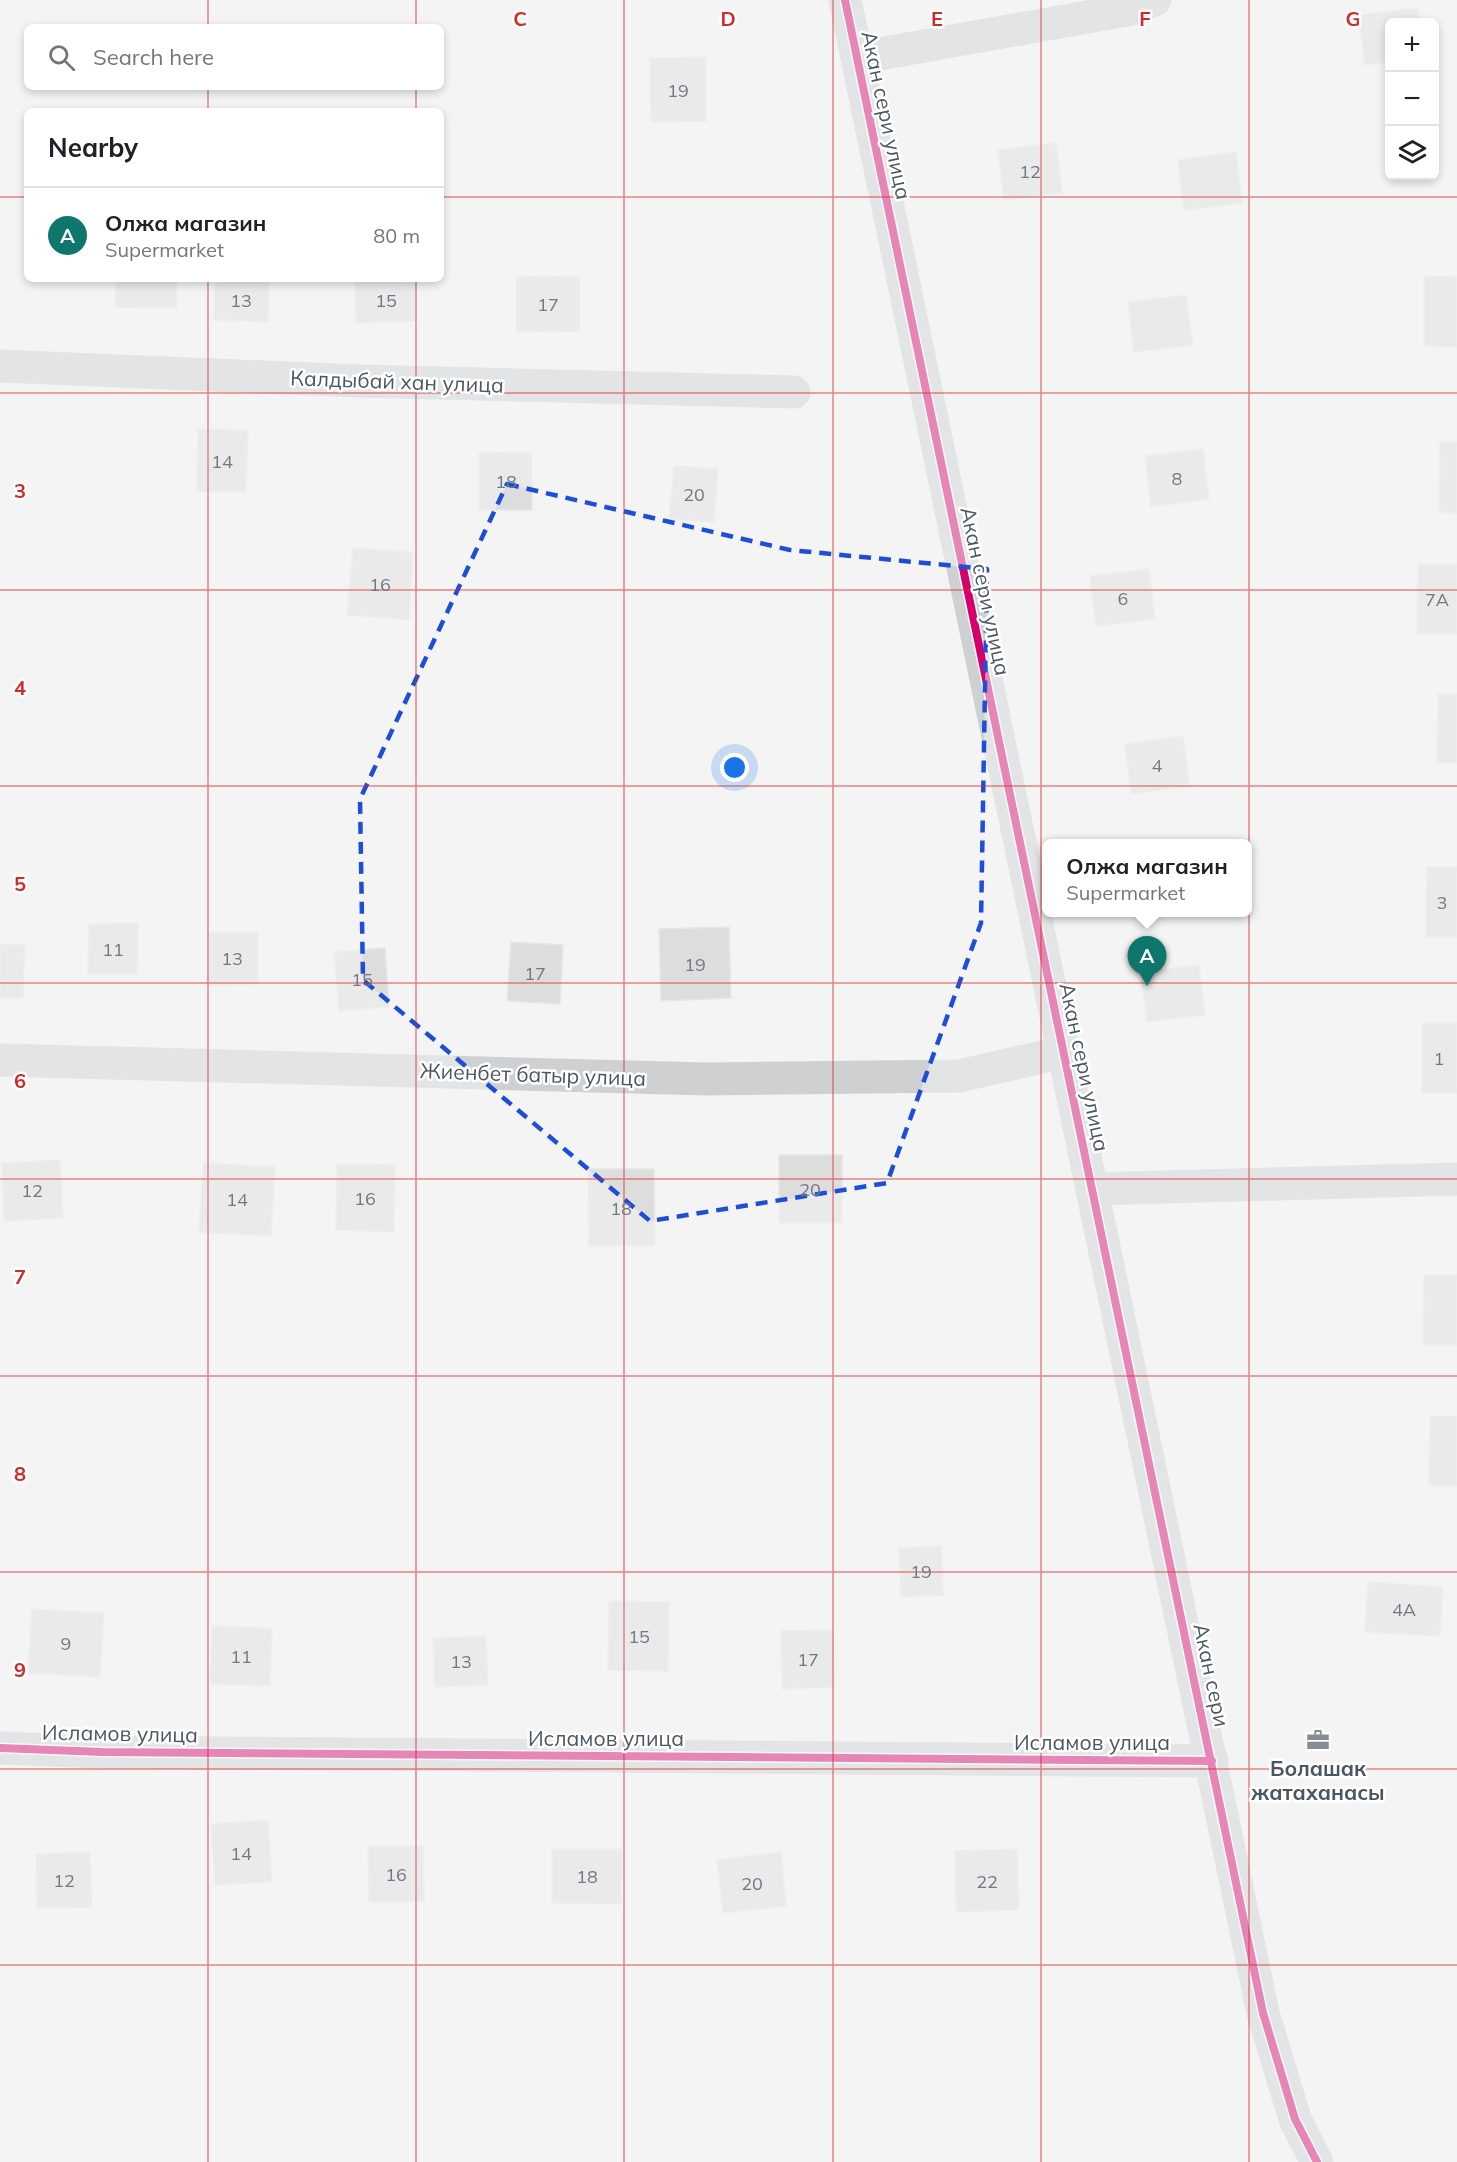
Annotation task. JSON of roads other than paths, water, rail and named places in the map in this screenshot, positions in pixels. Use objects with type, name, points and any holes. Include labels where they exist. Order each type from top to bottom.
[{"type":"street","name":"Акан сери улица","points":[[845,0],[1092,1190]]},
{"type":"street","points":[[857,58],[1132,9],[1155,0]]},
{"type":"street","name":"Калдыбай хан улица","points":[[0,366],[359,381],[794,392]]},
{"type":"street","name":"Жиенбет батыр улица","points":[[0,1060],[707,1079],[959,1076],[1064,1052]]},
{"type":"street","points":[[1092,1190],[1457,1179]]},
{"type":"street","name":"Акан сери","points":[[1092,1190],[1263,2013],[1295,2119],[1317,2162]]},
{"type":"street","name":"Исламов улица","points":[[0,1748],[126,1752],[1212,1761]]},
{"type":"place","name":"Олжа магазин","points":[[1147,986]]},
{"type":"place","name":"Болашак жатаханасы","points":[[1318,1740]]}]
